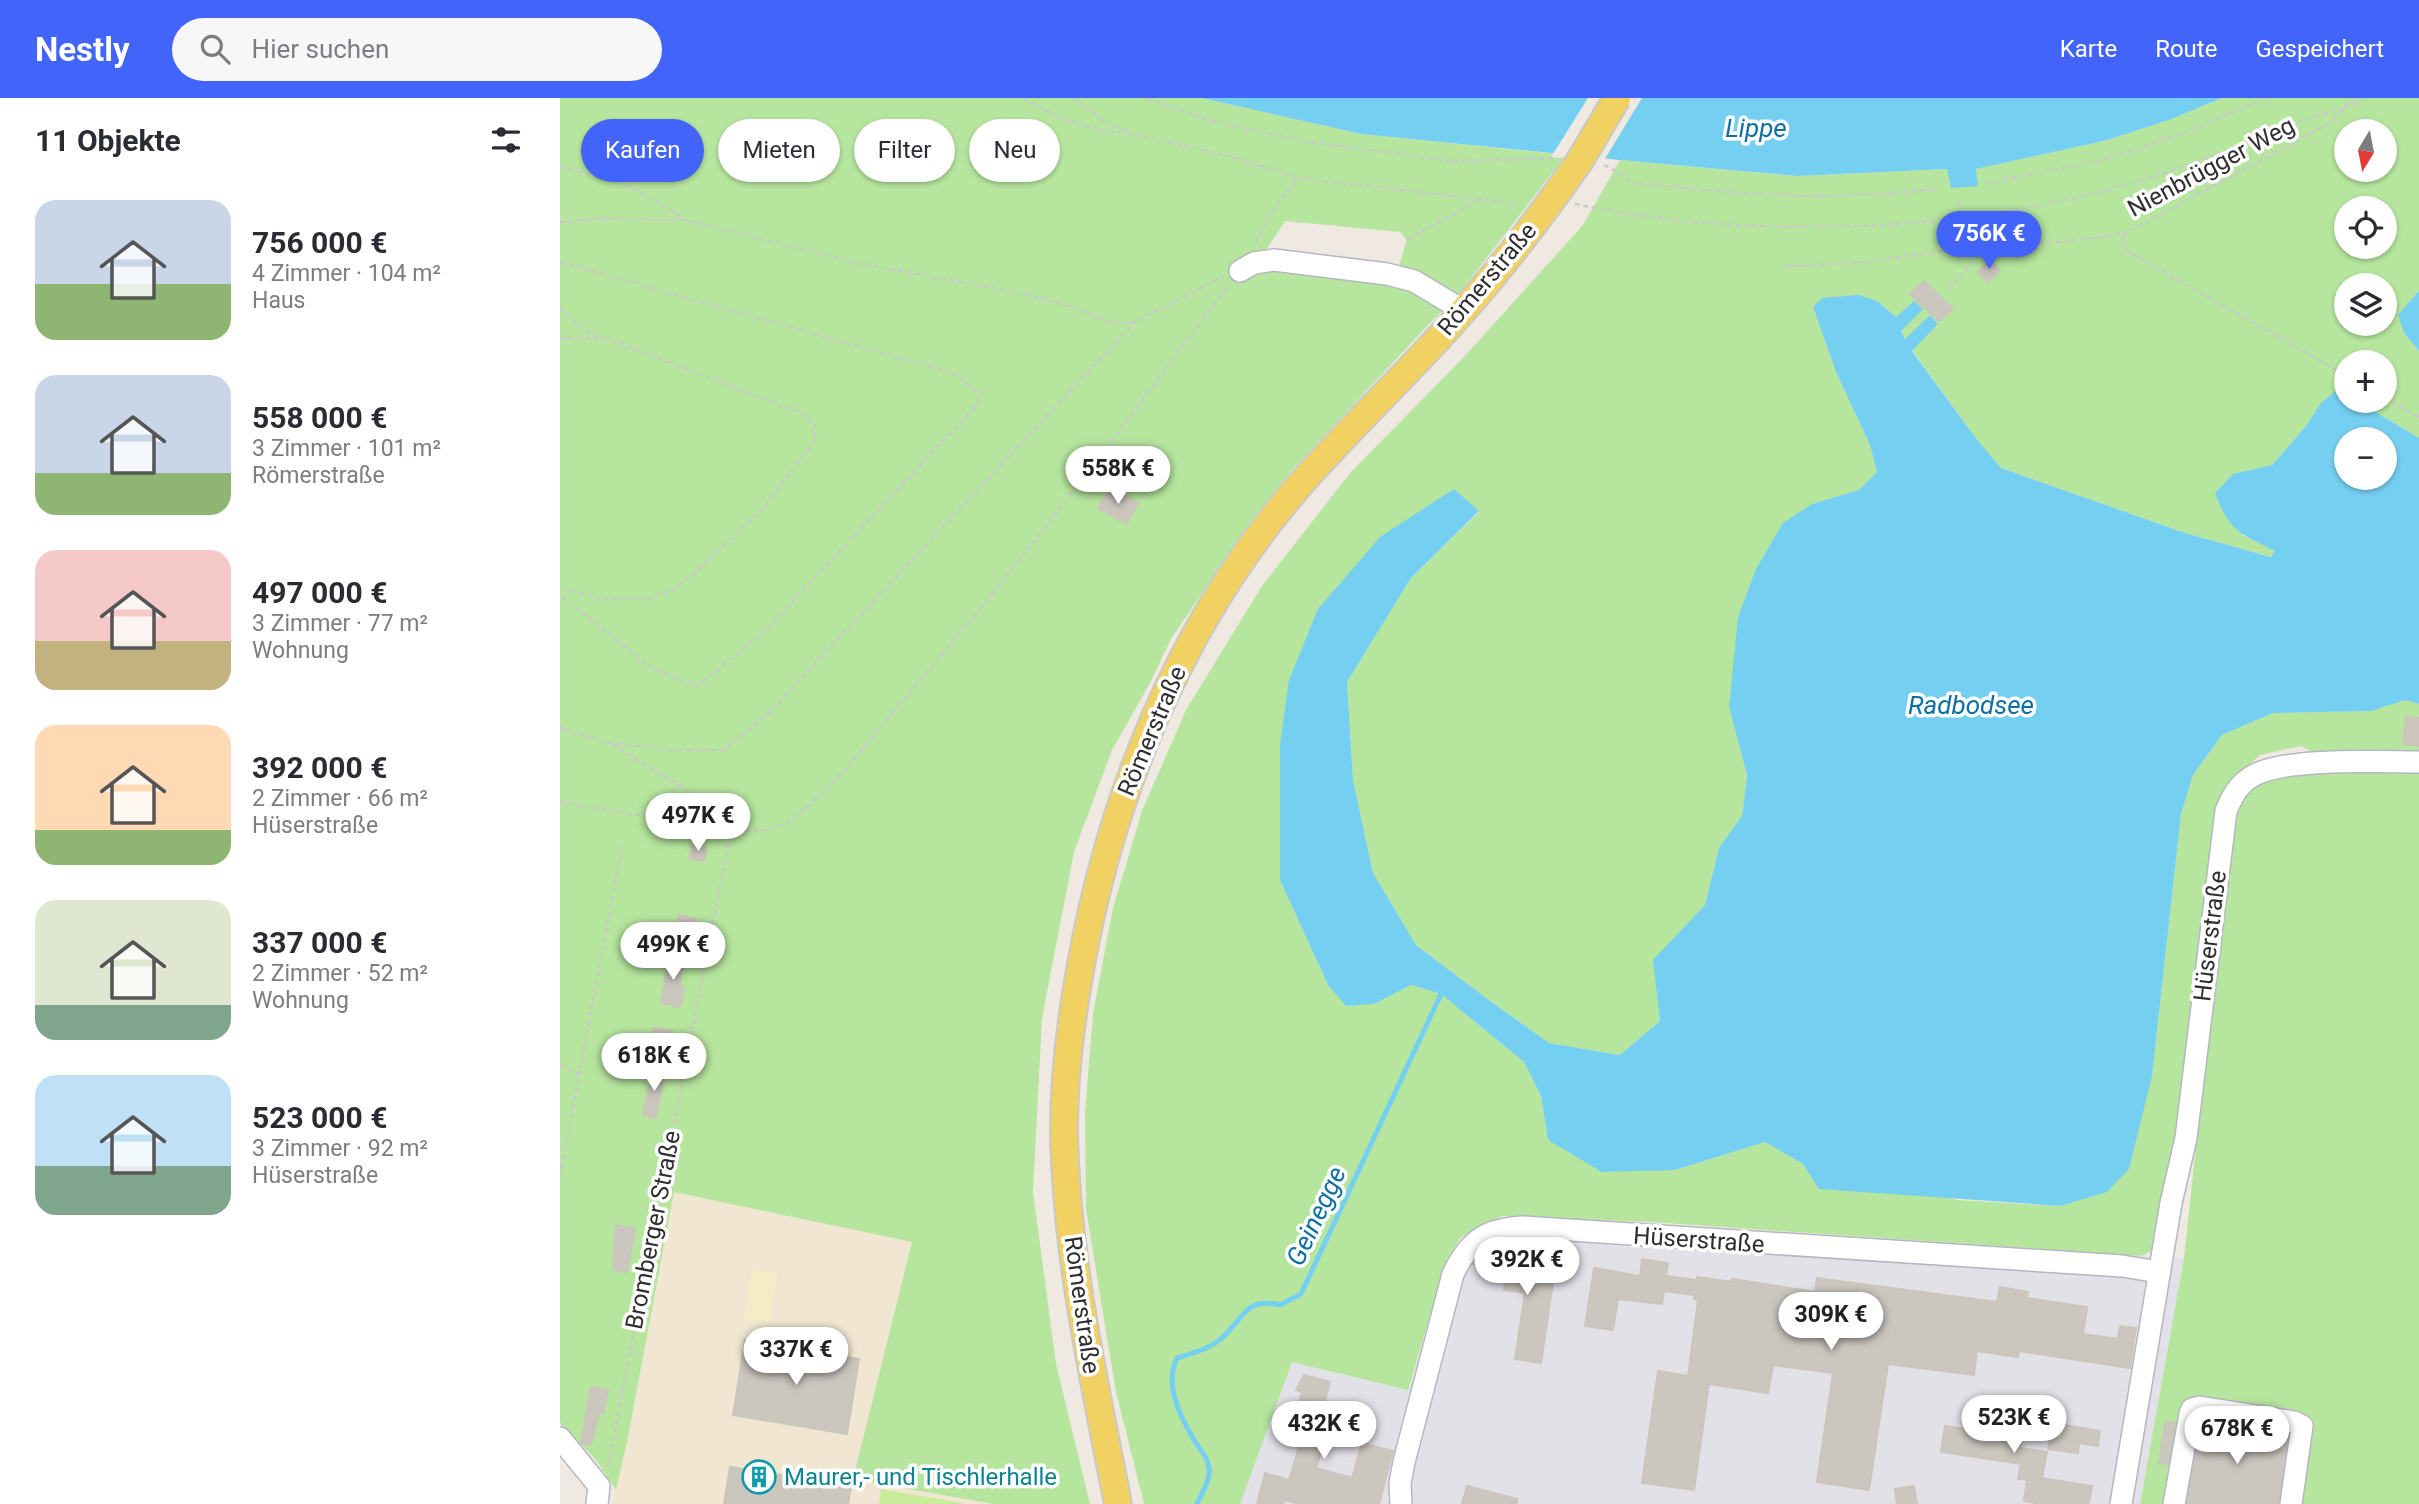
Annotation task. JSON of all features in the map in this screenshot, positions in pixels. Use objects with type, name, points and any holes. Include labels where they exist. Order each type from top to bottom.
[{"type":"main road","name":"Römerstraße","points":[[1118,1504],[1082,1323],[1070,1229],[1064,1132],[1072,1012],[1092,903],[1125,791],[1188,646],[1258,540],[1297,489],[1464,311],[1548,205],[1592,163],[1617,98]]},
{"type":"street","points":[[1240,271],[1254,263],[1275,260],[1387,274],[1414,281],[1464,311]]},
{"type":"street","name":"Hüserstraße","points":[[2121,1504],[2159,1272],[2186,1138],[2225,811],[2234,792],[2252,777],[2276,767],[2419,762]]},
{"type":"street","name":"Hüserstraße","points":[[1401,1504],[1400,1483],[1404,1462],[1453,1274],[1472,1244],[1503,1228],[1522,1227],[2122,1266],[2159,1272]]},
{"type":"street","points":[[2174,1504],[2190,1414],[2192,1409],[2199,1407],[2294,1422],[2302,1426],[2291,1504]]},
{"type":"street","points":[[560,1438],[598,1495]]},
{"type":"path","points":[[1023,98],[1062,119],[1103,131],[1135,134],[1240,159],[1298,178],[1703,221],[1819,228],[1920,222],[2022,209],[2153,177],[2315,116],[2343,109],[2354,98]]},
{"type":"path","points":[[1073,98],[1104,121],[1135,134]]},
{"type":"path","points":[[1146,98],[1211,121],[1308,142],[1453,161],[1547,157]]},
{"type":"path","points":[[1986,183],[2100,161],[2170,138],[2267,98]]},
{"type":"path","name":"Nienbrügger Weg","points":[[2334,369],[2127,251],[2122,243],[2124,234],[2328,124],[2343,109],[2367,98]]},
{"type":"path","points":[[1592,163],[1622,174],[1631,183],[1753,194],[1876,195],[1936,188]]},
{"type":"path","points":[[560,167],[618,181],[686,220]]},
{"type":"path","points":[[560,802],[731,831],[759,832],[786,823],[824,790],[966,628],[1240,271],[1270,214],[1298,178]]},
{"type":"path","points":[[1407,240],[1480,199]]},
{"type":"path","points":[[1958,201],[1962,249]]},
{"type":"path","points":[[560,222],[594,219],[686,220],[853,262],[1019,293],[1068,306],[1113,323],[1135,322]]},
{"type":"path","points":[[1784,267],[1863,262],[1989,246],[2049,243],[2124,234]]},
{"type":"path","points":[[1948,290],[1989,246]]},
{"type":"path","points":[[560,262],[953,373],[982,395],[972,410],[765,631],[697,685],[653,669],[560,595]]},
{"type":"path","points":[[561,728],[610,743],[677,750],[724,750],[767,715],[1135,322],[1225,275],[1240,271]]},
{"type":"path","points":[[560,308],[579,326],[599,338]]},
{"type":"path","points":[[560,339],[599,338],[620,343],[803,414],[815,425],[815,441],[764,507],[693,575],[669,592],[645,599],[602,599],[560,587]]},
{"type":"path","points":[[2397,405],[2419,417]]},
{"type":"path","points":[[610,743],[706,802],[731,831]]},
{"type":"path","name":"Bromberger Straße","points":[[598,1495],[606,1478],[731,831]]},
{"type":"path","points":[[560,1176],[622,846]]},
{"type":"path","points":[[560,1065],[579,1074]]},
{"type":"shaded area","points":[[674,1192],[912,1242],[853,1479],[993,1504],[613,1504]]},
{"type":"shaded area","points":[[1499,1221],[2184,1258],[2140,1504],[1239,1504],[1292,1362],[1408,1390],[1449,1261]]},
{"type":"green space","points":[[560,98],[1202,98],[1361,134],[1566,155],[1465,286],[1291,471],[1246,528],[1171,639],[1149,685],[1112,750],[1074,852],[1042,1018],[1033,1192],[1056,1364],[1090,1504],[993,1504],[853,1479],[912,1242],[674,1192],[616,1490],[596,1460],[560,1423]],"holes":[[[1285,221],[1400,232],[1407,240],[1399,266],[1266,250]]]},
{"type":"green space","points":[[2222,98],[2419,98],[2419,291],[2404,333],[2419,351],[2419,438],[2377,413],[2397,413],[2397,350],[2334,350],[2334,393],[2320,404],[2306,426],[2272,465],[2233,474],[2242,535],[2275,551],[2272,557],[2182,532],[2001,468],[1912,350],[1938,324],[1930,315],[1905,339],[1896,317],[1877,301],[1813,307],[1836,372],[1870,445],[1877,472],[1860,490],[1812,504],[1729,707],[1747,775],[1742,817],[1719,848],[1705,905],[1654,960],[1660,1021],[1620,1055],[1549,1043],[1416,945],[1373,873],[1353,780],[1347,682],[1411,578],[1479,512],[1454,489],[1280,744],[1280,880],[1328,985],[1374,1004],[1411,985],[1441,994],[1524,1062],[1541,1096],[1548,1141],[1675,1170],[1765,1142],[1803,1164],[1958,1200],[2061,1206],[2107,1192],[2152,1076],[2181,814],[2193,775],[2222,735],[2273,713],[2370,711],[2405,700],[2419,704],[2419,752],[2320,756],[2301,746],[2260,755],[2223,789],[2177,1160],[2151,1251],[2141,1256],[1651,1222],[1502,1216],[1461,1237],[1447,1259],[1408,1390],[1292,1362],[1240,1504],[1144,1504],[1116,1392],[1086,1209],[1085,1113],[1093,1014],[1113,908],[1142,811],[1186,710],[1262,586],[1351,472],[1464,357],[1583,225],[1620,160],[1795,176],[1948,169],[1952,188],[1976,169],[2104,141],[2169,120]]},
{"type":"green space","points":[[2419,768],[2419,1504],[2140,1504],[2184,1258],[2232,813],[2253,786],[2287,772]]},
{"type":"green space","points":[[881,1489],[967,1504],[879,1504]]},
{"type":"sand","points":[[752,1269],[778,1273],[769,1323],[744,1319]]},
{"type":"water","name":"Lippe","points":[[1202,98],[2222,98],[2169,120],[2104,141],[1976,169],[1978,186],[1951,188],[1947,169],[1796,176],[1620,160],[1361,134]]},
{"type":"water","points":[[2419,291],[2419,351],[2404,333],[2398,315]]},
{"type":"water","name":"Radbodsee","points":[[1858,295],[1877,301],[1896,317],[1914,301],[1923,309],[1901,331],[1905,339],[1930,315],[1938,324],[1912,351],[2001,468],[2182,532],[2271,557],[2275,551],[2244,535],[2231,524],[2215,493],[2233,474],[2272,465],[2306,426],[2320,404],[2334,392],[2334,413],[2377,413],[2419,438],[2419,704],[2405,700],[2371,711],[2273,713],[2222,735],[2193,775],[2181,814],[2152,1076],[2129,1169],[2107,1192],[2061,1206],[1819,1189],[1803,1164],[1765,1142],[1675,1170],[1602,1172],[1548,1140],[1541,1096],[1524,1062],[1441,994],[1411,985],[1374,1004],[1346,1006],[1328,985],[1280,880],[1280,744],[1289,680],[1318,609],[1380,537],[1454,489],[1479,511],[1411,578],[1347,682],[1353,780],[1373,873],[1416,945],[1549,1043],[1620,1055],[1660,1021],[1653,960],[1705,905],[1719,848],[1742,816],[1747,775],[1729,707],[1738,617],[1756,569],[1783,523],[1812,504],[1859,490],[1877,472],[1870,445],[1836,372],[1813,307],[1822,298]]},
{"type":"pier","points":[[1588,98],[1642,98],[1603,162],[1551,157]]},
{"type":"building","points":[[1989,261],[2000,271],[1988,282],[1978,272]]},
{"type":"building","points":[[1924,281],[1953,309],[1939,321],[1910,294]]},
{"type":"building","points":[[1110,487],[1138,503],[1126,524],[1098,508]]},
{"type":"building","points":[[2406,716],[2419,718],[2419,746],[2403,744]]},
{"type":"building","points":[[692,846],[706,848],[704,861],[690,859]]},
{"type":"building","points":[[679,915],[695,919],[692,932],[677,928]]},
{"type":"building","points":[[669,954],[685,957],[679,986],[684,987],[680,1007],[661,1003]]},
{"type":"building","points":[[654,1028],[672,1031],[668,1049],[651,1046]]},
{"type":"building","points":[[653,1067],[665,1069],[656,1118],[643,1115]]},
{"type":"building","points":[[616,1225],[635,1230],[627,1272],[613,1270]]},
{"type":"building","points":[[1496,1248],[1521,1253],[1521,1256],[1556,1262],[1541,1363],[1515,1359],[1525,1293],[1504,1290],[1506,1269],[1474,1264]]},
{"type":"building","points":[[1642,1259],[1668,1263],[1666,1276],[1732,1282],[1732,1279],[1815,1292],[1817,1278],[1997,1302],[2000,1287],[2028,1292],[2027,1298],[2087,1307],[2083,1334],[2118,1339],[2120,1326],[2136,1328],[2130,1368],[2019,1351],[2018,1357],[1977,1351],[1974,1375],[1888,1364],[1869,1490],[1817,1482],[1833,1373],[1773,1365],[1768,1393],[1709,1384],[1694,1490],[1642,1483],[1658,1371],[1688,1376],[1698,1300],[1694,1299],[1694,1295],[1664,1291],[1662,1304],[1618,1299],[1613,1330],[1585,1326],[1594,1268],[1640,1276]]},
{"type":"building","points":[[745,1340],[859,1359],[847,1434],[733,1415]]},
{"type":"building","points":[[1304,1375],[1330,1382],[1321,1416],[1331,1419],[1316,1468],[1352,1478],[1362,1443],[1393,1451],[1379,1504],[1299,1504],[1284,1500],[1283,1504],[1257,1504],[1265,1473],[1289,1480],[1300,1443],[1287,1439],[1302,1392],[1296,1390]]},
{"type":"building","points":[[591,1387],[608,1390],[603,1414],[599,1413],[591,1445],[581,1443]]},
{"type":"building","points":[[1995,1398],[2027,1403],[2020,1448],[2047,1452],[2042,1478],[2092,1486],[2089,1504],[2041,1504],[2024,1501],[2027,1480],[2018,1479],[2021,1464],[1941,1452],[1945,1426],[1990,1433]]},
{"type":"building","points":[[2202,1421],[2288,1434],[2278,1504],[2187,1504]]},
{"type":"building","points":[[2165,1422],[2175,1423],[2168,1464],[2159,1463]]},
{"type":"building","points":[[2052,1423],[2100,1431],[2098,1446],[2079,1443],[2078,1453],[2048,1449]]},
{"type":"building","name":"Maurer,- und Tischlerhalle","points":[[730,1467],[851,1486],[848,1504],[724,1504]]},
{"type":"building","points":[[1467,1486],[1517,1499],[1517,1504],[1462,1504]]},
{"type":"building","points":[[1914,1486],[1917,1504],[1897,1504],[1895,1489]]},
{"type":"waterway","name":"Geinegge","points":[[1197,1504],[1206,1484],[1209,1468],[1206,1457],[1194,1440],[1175,1400],[1172,1379],[1177,1358],[1217,1342],[1252,1307],[1268,1303],[1280,1305],[1301,1294],[1441,994]]},
{"type":"place","name":"Maurer,- und Tischlerhalle","points":[[759,1477]]}]
